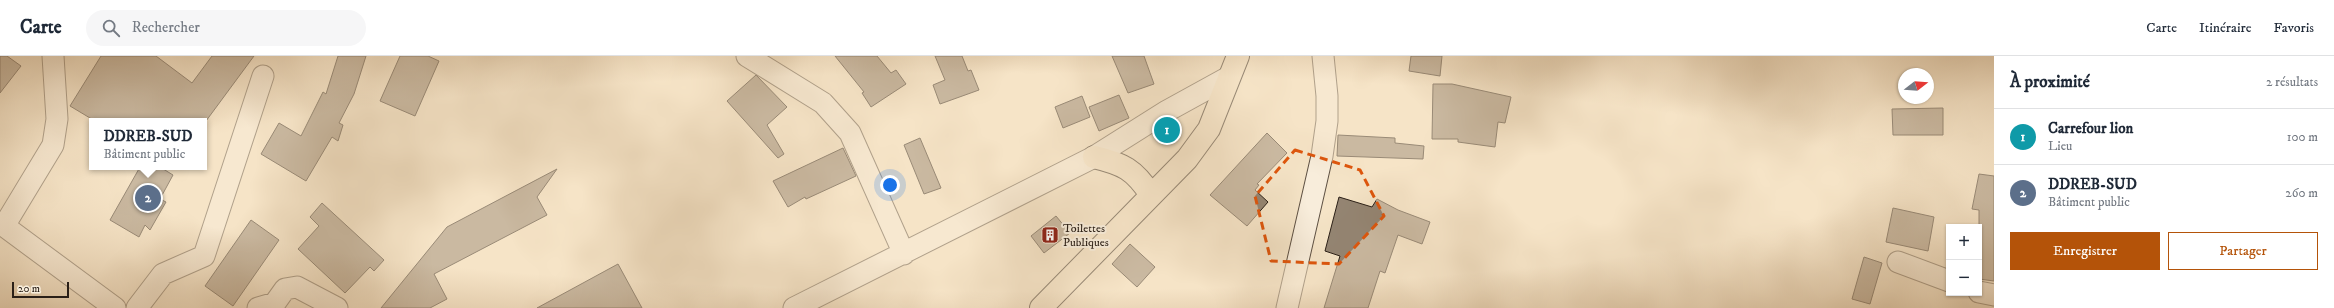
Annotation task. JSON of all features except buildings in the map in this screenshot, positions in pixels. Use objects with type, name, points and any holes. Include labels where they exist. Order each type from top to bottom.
[{"type":"main road","points":[[1041,308],[1150,195],[1188,159],[1209,129],[1227,78],[1238,56]]},
{"type":"main road","points":[[1094,157],[1119,163],[1139,177],[1150,195]]},
{"type":"street","points":[[54,56],[57,119],[53,145],[2,224],[115,308]]},
{"type":"street","points":[[746,56],[823,103],[850,133],[904,254]]},
{"type":"street","points":[[1287,308],[1322,156],[1327,121],[1317,59]]},
{"type":"street","points":[[137,308],[163,274],[204,256],[263,76]]},
{"type":"street","points":[[794,308],[904,254],[1094,157],[1167,112],[1227,78]]},
{"type":"street","points":[[1898,262],[1946,280]]},
{"type":"street","points":[[258,308],[275,303],[285,289],[297,287],[337,308]]},
{"type":"street","points":[[1982,293],[1994,295]]},
{"type":"highlighted area","points":[[1295,150],[1360,170],[1384,216],[1339,264],[1271,261],[1255,196]]},
{"type":"place","name":"Carrefour lion","points":[[1167,130]]},
{"type":"place","name":"DDREB-SUD","points":[[148,198]]},
{"type":"place","name":"Toilettes Publiques","points":[[1050,235]]}]
